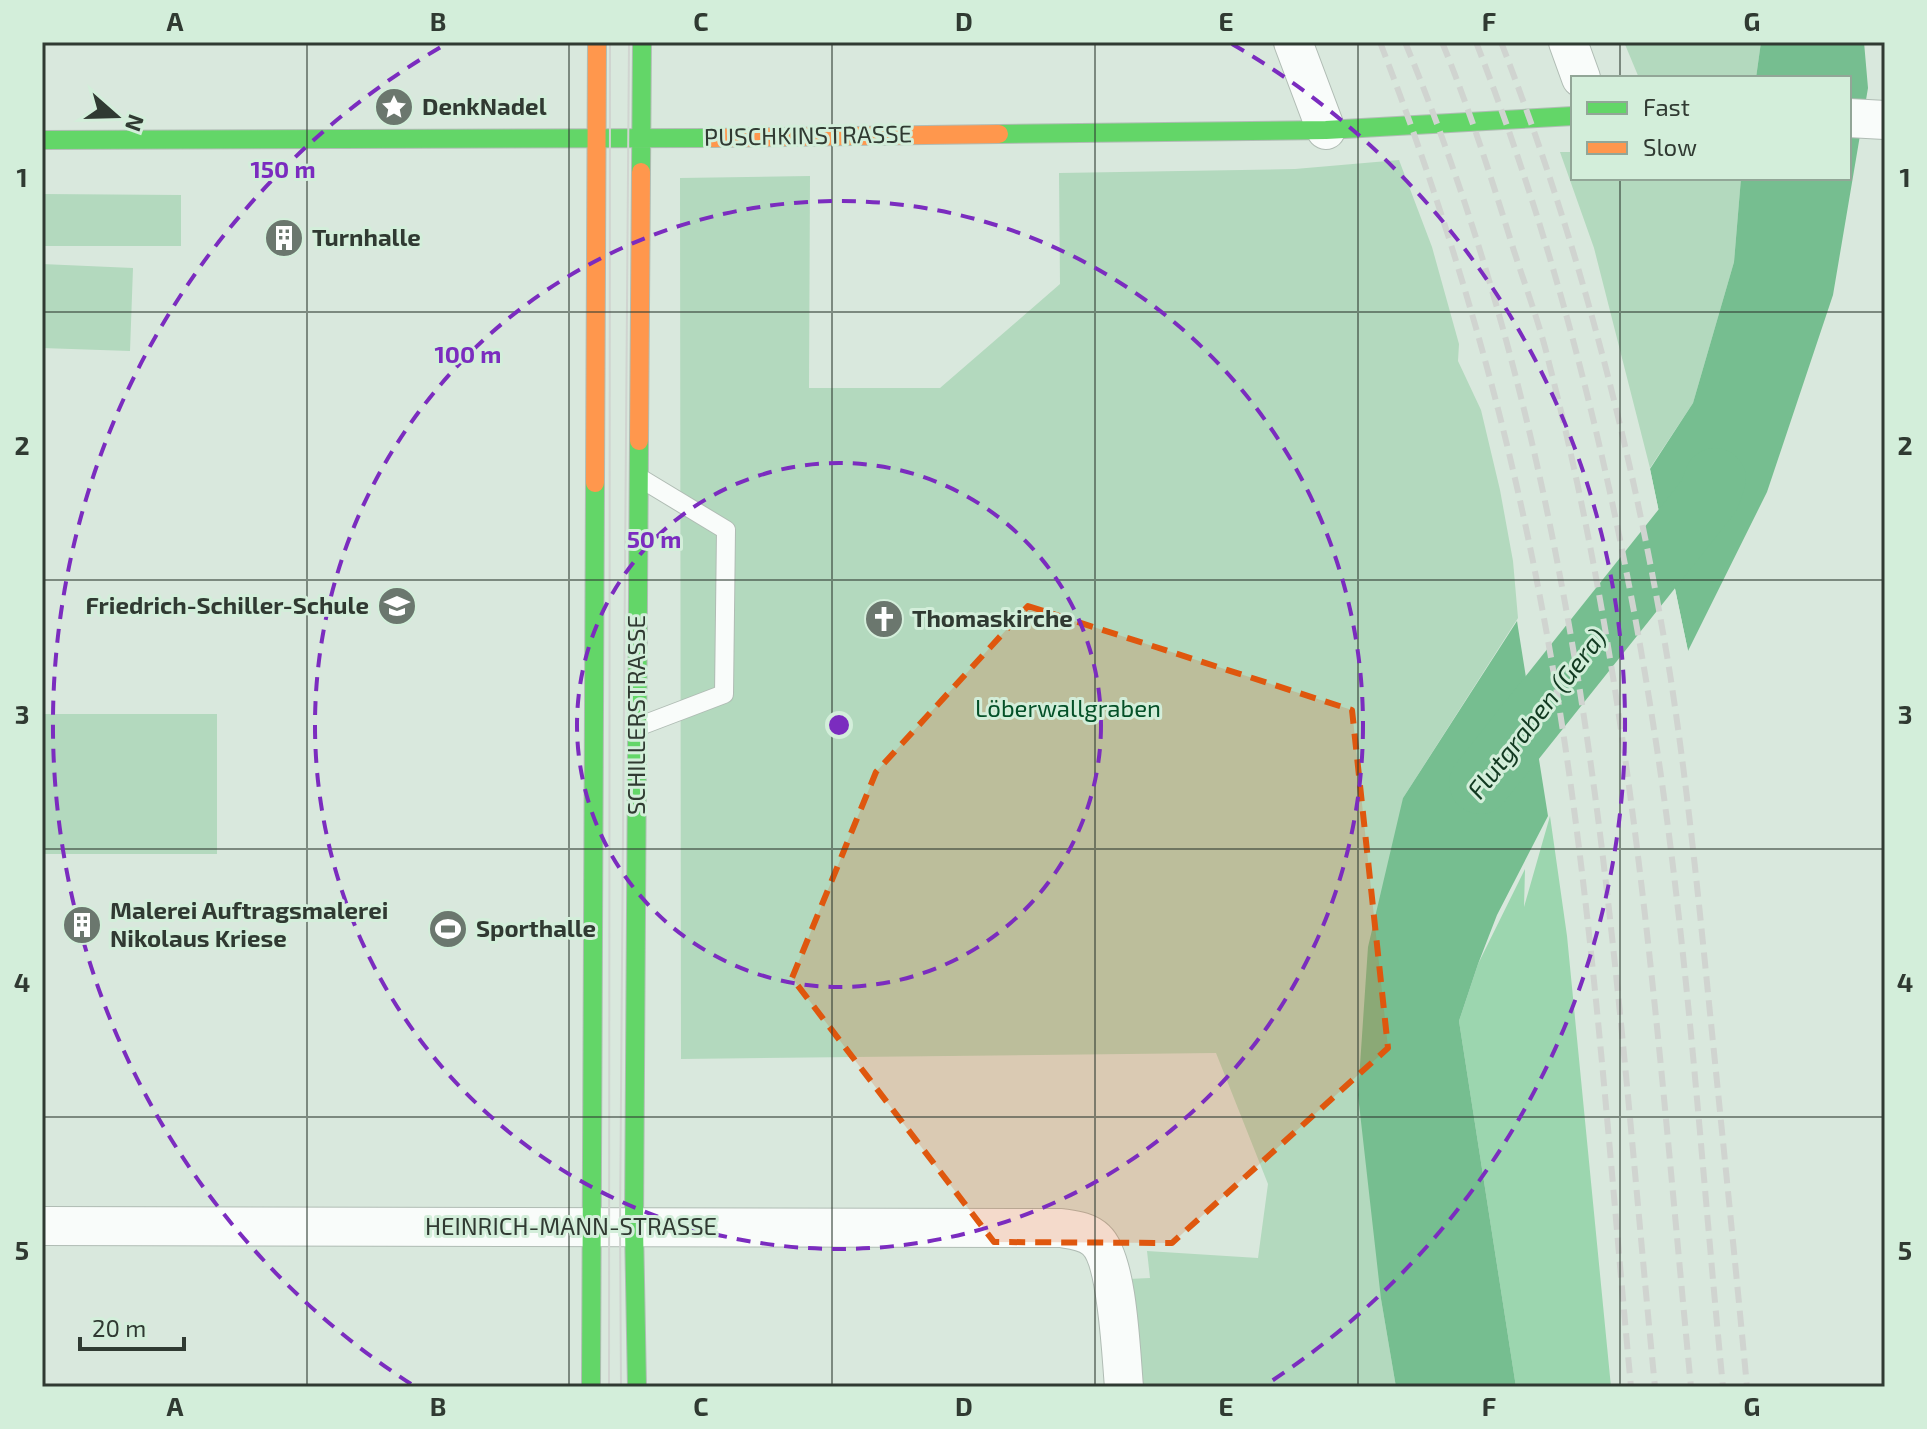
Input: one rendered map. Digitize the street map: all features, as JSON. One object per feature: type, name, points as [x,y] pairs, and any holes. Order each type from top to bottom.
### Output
[{"type":"main road","name":"SCHILLERSTRASSE","points":[[591,1387],[585,1227],[597,42]]},
{"type":"main road","name":"SCHILLERSTRASSE","points":[[637,1387],[634,1227],[642,42]]},
{"type":"main road","name":"PUSCHKINSTRASSE","points":[[42,140],[597,139],[1326,130],[1571,116]]},
{"type":"street","points":[[1293,42],[1326,130]]},
{"type":"street","points":[[1568,42],[1580,76]]},
{"type":"street","name":"HEINRICH-MANN-STRASSE","points":[[42,1226],[1061,1228],[1082,1231],[1098,1241],[1112,1270],[1124,1387]]},
{"type":"lane","points":[[637,727],[724,694],[726,568],[726,530],[639,477]]},
{"type":"highlighted area","points":[[1028,606],[1352,710],[1388,1048],[1172,1243],[994,1242],[792,978],[876,772]]},
{"type":"green space","points":[[1624,42],[1761,42],[1756,76],[1638,76]]},
{"type":"green space","points":[[1560,152],[1571,152],[1571,180],[1741,180],[1734,262],[1693,403],[1650,468],[1594,248]]},
{"type":"green space","name":"Löberwallgraben","points":[[1399,160],[1432,247],[1459,344],[1458,361],[1481,410],[1513,561],[1518,618],[1403,798],[1381,1299],[1396,1387],[1141,1387],[1128,1279],[1150,1278],[1147,1251],[1258,1258],[1268,1184],[1216,1053],[681,1059],[680,178],[810,176],[809,388],[940,388],[1060,284],[1059,173],[1295,169]]},
{"type":"green space","points":[[42,194],[181,195],[181,246],[42,246]]},
{"type":"green space","points":[[42,264],[133,268],[130,351],[42,348]]},
{"type":"green space","points":[[42,714],[217,714],[217,854],[42,854]]},
{"type":"shaded area","points":[[1761,42],[1864,42],[1868,88],[1833,295],[1767,492],[1688,651],[1650,469],[1693,403],[1734,262],[1741,180],[1851,180],[1851,76],[1756,76]]},
{"type":"shaded area","points":[[1517,621],[1548,816],[1497,915],[1459,1021],[1516,1387],[1396,1387],[1381,1299],[1358,1095],[1368,947],[1403,798]]},
{"type":"shaded area","points":[[1550,816],[1567,936],[1611,1387],[1516,1387],[1459,1021],[1478,964],[1525,869],[1524,907]]},
{"type":"pier","points":[[1650,469],[1688,651],[1686,654],[1647,472]]},
{"type":"waterway","name":"Flutgraben (Gera)","points":[[1480,783],[1709,496],[1715,479]]},
{"type":"tram line","points":[[609,1387],[610,42]]},
{"type":"tram line","points":[[621,1387],[629,42]]},
{"type":"railway","points":[[1380,42],[1429,177],[1472,314],[1509,452],[1539,592],[1557,691],[1584,889],[1631,1387]]},
{"type":"railway","points":[[1405,42],[1454,171],[1496,302],[1530,436],[1559,571],[1577,672],[1605,876],[1655,1387]]},
{"type":"railway","points":[[1442,42],[1480,145],[1545,349],[1578,489],[1603,616],[1640,872],[1691,1387]]},
{"type":"railway","points":[[1476,42],[1539,221],[1565,312],[1590,404],[1630,589],[1661,776],[1680,928],[1723,1387]]},
{"type":"railway","points":[[1501,42],[1530,119],[1580,274],[1622,433],[1656,593],[1692,838],[1747,1387]]},
{"type":"traffic: fast","points":[[641,172],[642,42]]},
{"type":"traffic: fast","points":[[999,134],[1326,130],[1571,116]]},
{"type":"traffic: fast","points":[[42,140],[713,138]]},
{"type":"traffic: fast","points":[[637,1387],[634,1227],[639,441]]},
{"type":"traffic: fast","points":[[591,1387],[595,483]]},
{"type":"traffic: slow","points":[[595,483],[597,42]]},
{"type":"traffic: slow","points":[[713,138],[999,134]]},
{"type":"traffic: slow","points":[[639,441],[641,172]]},
{"type":"place","name":"DenkNadel","points":[[394,107]]},
{"type":"place","name":"Turnhalle","points":[[284,238]]},
{"type":"place","name":"Friedrich-Schiller-Schule","points":[[397,606]]},
{"type":"place","name":"Thomaskirche","points":[[884,619]]},
{"type":"place","name":"Malerei Auftragsmalerei Nikolaus Kriese","points":[[82,925]]},
{"type":"place","name":"Sporthalle","points":[[448,929]]}]
